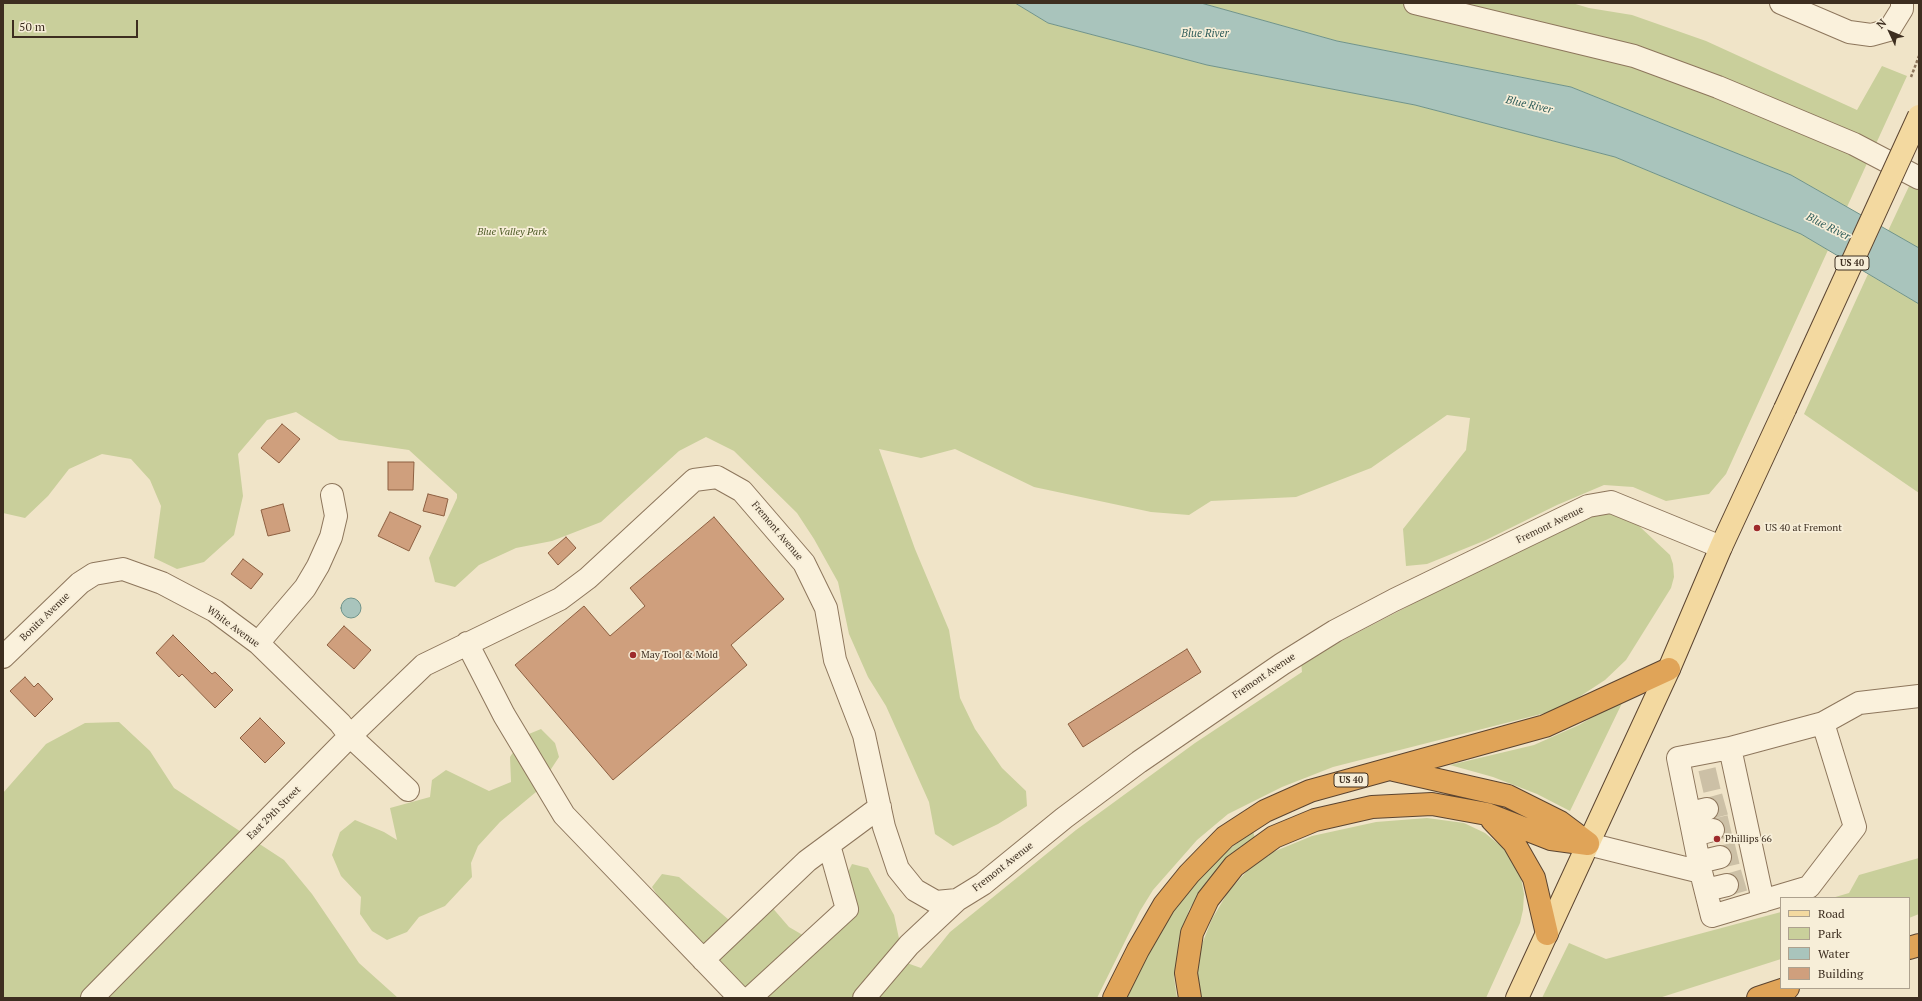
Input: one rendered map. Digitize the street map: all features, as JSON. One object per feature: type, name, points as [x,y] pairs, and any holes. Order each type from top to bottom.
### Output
[{"type":"highway","name":"US 40","points":[[1114,998],[1138,950],[1164,905],[1189,874],[1225,837],[1265,811],[1310,791],[1545,726],[1669,669]]},
{"type":"highway","points":[[1390,769],[1508,796],[1560,822],[1588,844]]},
{"type":"highway","points":[[1190,998],[1186,973],[1192,933],[1208,900],[1234,866],[1274,837],[1315,820],[1372,807],[1432,804],[1487,814],[1551,839],[1588,844]]},
{"type":"highway","points":[[1487,814],[1514,843],[1534,878],[1547,934]]},
{"type":"highway","points":[[1758,998],[1785,989]]},
{"type":"main road","name":"US 40","points":[[1517,998],[1669,669],[1721,548],[1786,410],[1919,116]]},
{"type":"street","points":[[1415,3],[1634,56],[1718,87],[1854,144],[1919,178]]},
{"type":"street","points":[[1781,3],[1849,32],[1871,35],[1889,30],[1902,10],[1902,3]]},
{"type":"street","name":"Fremont Avenue","points":[[467,643],[560,599],[588,578],[694,480],[717,477],[742,491],[804,564],[826,608],[835,660],[864,735],[884,827],[898,869],[915,890],[936,902],[957,900],[983,884],[1064,818],[1139,762],[1282,664],[1335,630],[1588,506],[1611,502],[1721,548]]},
{"type":"street","points":[[258,643],[305,588],[318,566],[331,537],[336,516],[332,495]]},
{"type":"street","name":"White Avenue","points":[[89,577],[94,574],[123,569],[162,583],[215,611],[258,643],[340,723],[350,736],[408,790]]},
{"type":"street","name":"Bonita Avenue","points":[[3,657],[80,583],[89,577]]},
{"type":"street","points":[[467,643],[504,715],[564,815],[740,998]]},
{"type":"street","name":"East 29th Street","points":[[92,998],[350,736],[424,665],[467,643]]},
{"type":"street","points":[[1763,901],[1743,881],[1736,853],[1721,828],[1710,780],[1678,758],[1730,748],[1823,723],[1859,703],[1919,696]]},
{"type":"street","points":[[1730,748],[1710,780],[1721,828],[1702,875],[1712,916],[1809,887],[1855,827],[1823,723]]},
{"type":"street","points":[[703,960],[807,861],[880,807]]},
{"type":"street","points":[[1588,844],[1702,875],[1743,881]]},
{"type":"street","points":[[750,998],[847,909],[829,845]]},
{"type":"street","points":[[1702,875],[1736,853]]},
{"type":"street","points":[[864,998],[909,945],[957,900]]},
{"type":"path","points":[[1911,77],[1919,56]]},
{"type":"green space","name":"Blue Valley Park","points":[[3,3],[1015,3],[1048,23],[1207,65],[1415,105],[1615,157],[1801,234],[1828,250],[1726,474],[1709,494],[1666,501],[1633,487],[1604,485],[1557,505],[1486,540],[1427,564],[1406,566],[1403,529],[1466,450],[1470,418],[1447,415],[1371,468],[1296,497],[1211,501],[1189,515],[1151,512],[1034,487],[955,449],[921,458],[879,449],[915,549],[949,630],[960,698],[975,729],[1002,768],[1026,791],[1027,806],[998,824],[953,846],[935,834],[929,802],[886,706],[868,677],[849,634],[838,582],[814,539],[797,513],[734,451],[706,437],[679,451],[601,522],[552,541],[516,548],[479,565],[455,587],[435,582],[429,558],[457,498],[457,494],[409,450],[339,440],[296,412],[267,420],[238,454],[243,496],[234,535],[204,562],[177,569],[154,558],[161,506],[150,480],[131,459],[102,454],[69,469],[48,496],[25,518],[3,513]]},
{"type":"green space","points":[[1201,3],[1572,3],[1589,8],[1632,15],[1706,41],[1857,110],[1882,66],[1907,76],[1847,207],[1791,175],[1571,87],[1337,41]]},
{"type":"green space","points":[[1919,165],[1919,248],[1888,231]]},
{"type":"green space","points":[[1868,274],[1919,304],[1919,493],[1804,414]]},
{"type":"green space","points":[[1610,514],[1625,517],[1638,525],[1670,555],[1673,564],[1674,577],[1671,588],[1626,660],[1605,680],[1576,699],[1549,712],[1333,767],[1282,787],[1228,814],[1197,840],[1153,890],[1140,911],[1097,998],[737,998],[679,929],[652,887],[662,874],[679,877],[729,920],[770,905],[789,927],[813,941],[833,930],[840,888],[852,864],[868,868],[894,915],[904,962],[921,968],[950,932],[1076,830],[1195,743],[1302,672],[1301,662],[1457,581],[1588,516]]},
{"type":"green space","points":[[1624,699],[1570,811],[1537,794],[1493,777],[1450,765],[1534,745],[1579,725]]},
{"type":"green space","points":[[119,722],[150,751],[174,788],[284,860],[312,894],[359,963],[398,998],[3,998],[3,793],[46,744],[85,723]]},
{"type":"green space","points":[[541,729],[555,743],[559,757],[536,792],[500,822],[478,846],[471,863],[472,877],[445,906],[419,917],[407,932],[387,940],[372,931],[360,914],[361,897],[341,876],[332,855],[340,832],[355,820],[384,832],[397,840],[390,808],[430,797],[432,780],[446,770],[489,791],[511,782],[510,757],[524,736]]},
{"type":"green space","points":[[1427,818],[1464,823],[1485,833],[1502,847],[1514,862],[1521,878],[1524,894],[1520,923],[1486,998],[1199,998],[1197,981],[1200,949],[1212,919],[1228,892],[1248,870],[1273,852],[1312,836],[1376,822]]},
{"type":"green space","points":[[1253,831],[1255,838],[1228,858],[1207,881],[1189,910],[1180,940],[1174,977],[1177,998],[1125,998],[1155,941],[1185,892],[1214,861]]},
{"type":"green space","points":[[1919,858],[1919,914],[1910,918],[1910,897],[1835,897],[1849,893],[1859,875]]},
{"type":"green space","points":[[1780,912],[1780,959],[1659,998],[1542,998],[1569,943],[1606,959]]},
{"type":"water","name":"Blue River","points":[[1015,3],[1201,3],[1337,41],[1571,87],[1791,175],[1919,248],[1919,304],[1801,234],[1615,157],[1415,105],[1207,65],[1048,23]]},
{"type":"water","points":[[351,598],[358,601],[361,608],[358,615],[351,618],[344,615],[341,608],[344,601]]},
{"type":"building","points":[[282,424],[300,439],[279,463],[261,448]]},
{"type":"building","points":[[388,462],[414,462],[413,490],[388,490]]},
{"type":"building","points":[[428,494],[448,499],[444,516],[423,511]]},
{"type":"building","points":[[283,504],[290,531],[268,536],[261,510]]},
{"type":"building","points":[[390,512],[421,526],[409,551],[378,536]]},
{"type":"building","name":"May Tool & Mold","points":[[714,517],[784,599],[731,645],[747,665],[613,780],[515,665],[584,606],[610,636],[645,606],[630,588]]},
{"type":"building","points":[[566,537],[576,548],[558,565],[548,553]]},
{"type":"building","points":[[243,559],[263,574],[251,589],[231,574]]},
{"type":"building","points":[[344,626],[371,650],[354,669],[327,645]]},
{"type":"building","points":[[173,635],[212,674],[215,672],[233,690],[215,708],[182,674],[179,677],[156,653]]},
{"type":"building","points":[[1187,649],[1201,672],[1083,747],[1068,724]]},
{"type":"building","points":[[25,677],[34,687],[38,683],[53,699],[35,717],[10,691]]},
{"type":"building","points":[[260,718],[285,743],[265,763],[240,738]]},
{"type":"tunnel","points":[[1701,782],[1718,778]]},
{"type":"tunnel","points":[[1707,809],[1725,804]]},
{"type":"tunnel","points":[[1713,830],[1730,826]]},
{"type":"tunnel","points":[[1720,857],[1737,853]]},
{"type":"tunnel","points":[[1727,885],[1744,880]]},
{"type":"place","name":"US 40 at Fremont","points":[[1757,528]]},
{"type":"place","name":"May Tool & Mold","points":[[633,655]]},
{"type":"place","name":"Phillips 66","points":[[1717,839]]}]
